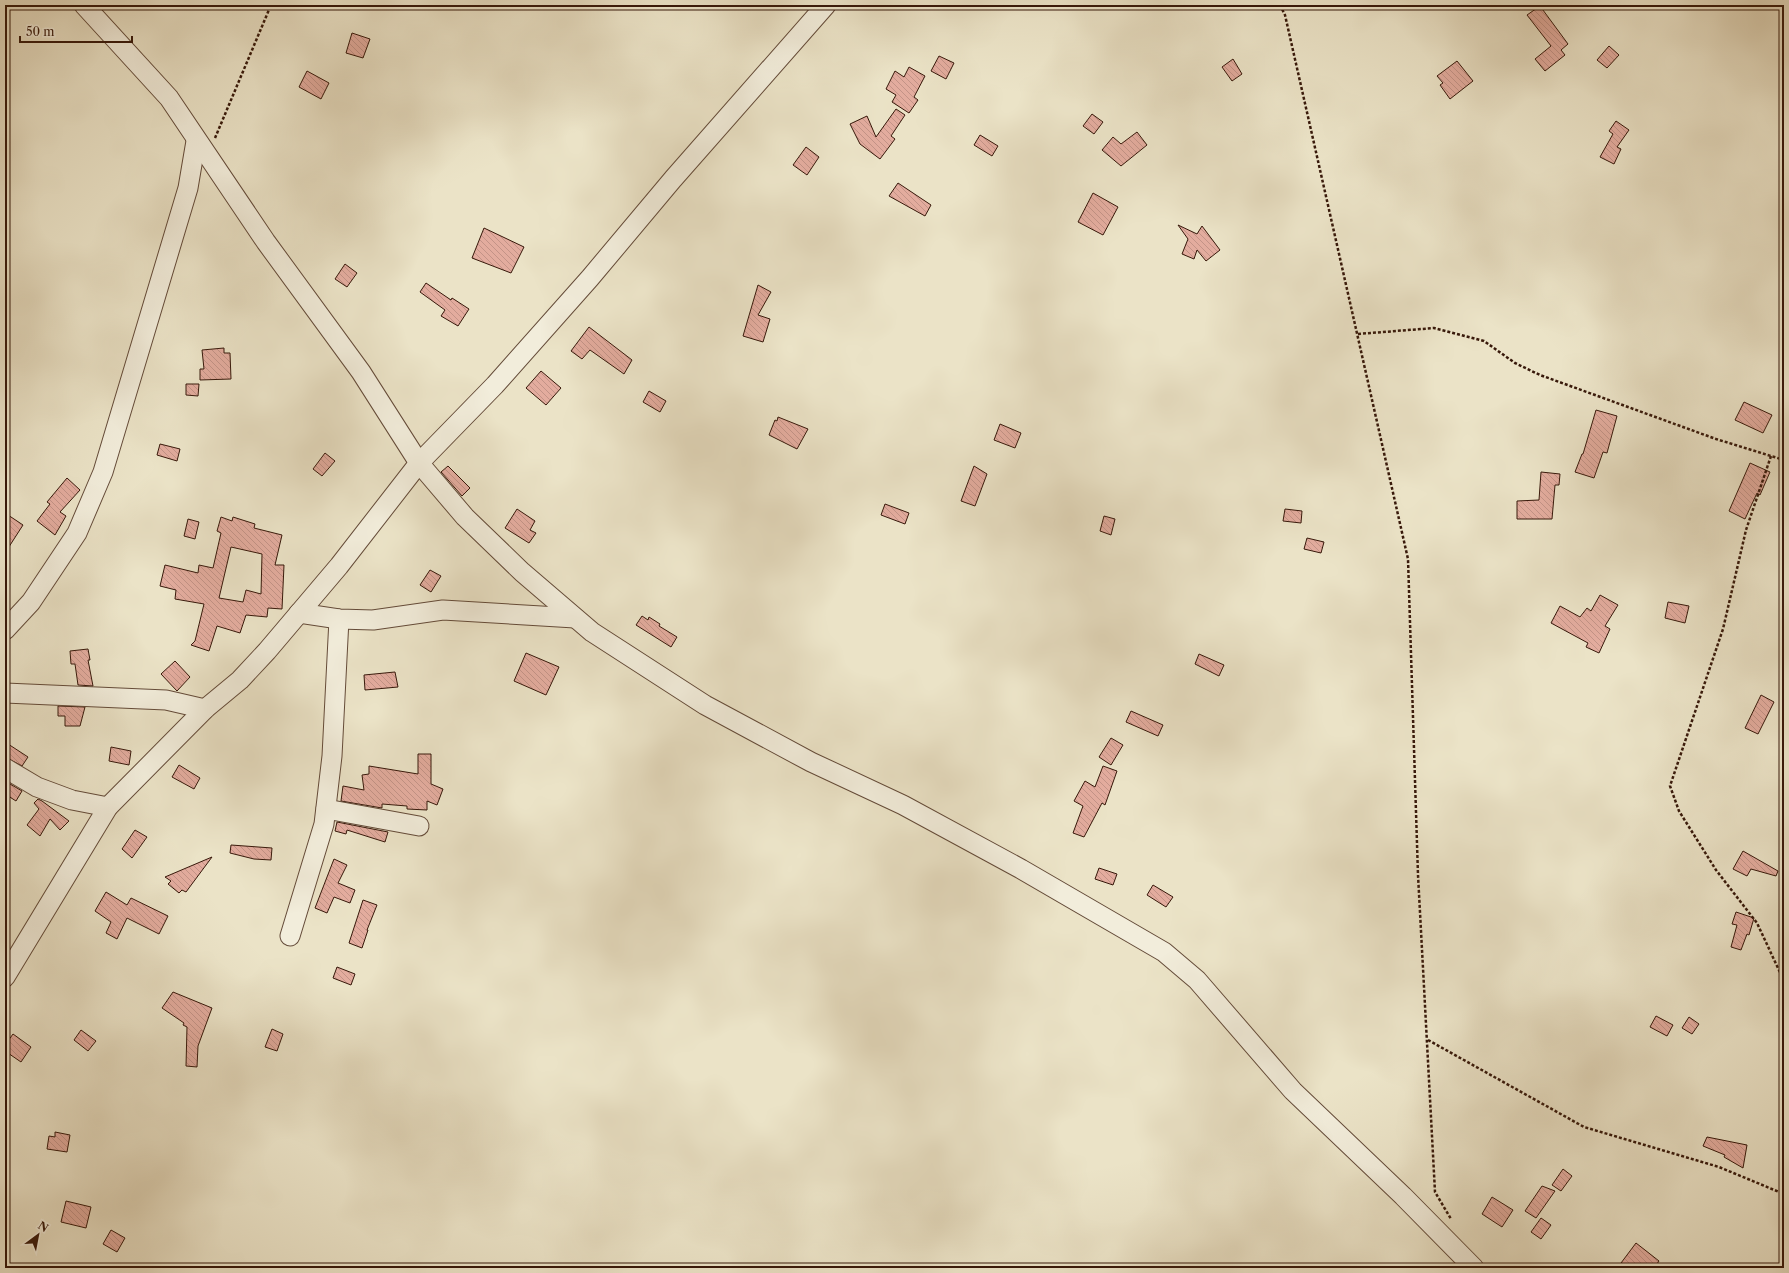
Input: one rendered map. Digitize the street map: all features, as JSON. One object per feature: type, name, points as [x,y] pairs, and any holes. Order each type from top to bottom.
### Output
[{"type":"street","points":[[84,5],[169,98],[196,141],[266,242],[361,372],[419,463],[465,517],[522,572],[592,632],[706,705],[811,762],[903,806],[1022,868],[1164,952],[1197,980],[1292,1092],[1403,1196],[1474,1268]]},
{"type":"street","points":[[5,977],[108,807],[205,710],[240,680],[267,651],[419,463],[506,373],[590,278],[673,179],[826,5]]},
{"type":"street","points":[[5,630],[31,602],[77,533],[103,472],[188,188],[196,141]]},
{"type":"street","points":[[299,613],[339,619],[373,620],[443,610],[575,618]]},
{"type":"street","points":[[290,936],[324,824],[332,756],[339,619]]},
{"type":"street","points":[[5,693],[104,696],[166,700],[205,710]]},
{"type":"street","points":[[5,768],[37,787],[51,793],[72,800],[108,807]]},
{"type":"street","points":[[326,809],[419,826]]},
{"type":"path","points":[[207,156],[271,5]]},
{"type":"path","points":[[1280,5],[1285,15],[1408,559],[1418,875],[1435,1192],[1451,1220]]},
{"type":"path","points":[[1358,334],[1434,328],[1484,341],[1515,363],[1540,375],[1716,439],[1784,460]]},
{"type":"path","points":[[1771,456],[1746,530],[1723,629],[1670,786],[1679,811],[1716,870],[1757,923],[1784,981]]},
{"type":"path","points":[[1427,1039],[1584,1127],[1720,1167],[1784,1194]]},
{"type":"building","points":[[1540,6],[1568,44],[1561,50],[1565,55],[1545,71],[1535,59],[1551,46],[1527,15]]},
{"type":"building","points":[[352,33],[370,39],[363,58],[346,53]]},
{"type":"building","points":[[1609,46],[1619,55],[1607,68],[1597,60]]},
{"type":"building","points":[[939,56],[954,63],[946,79],[931,71]]},
{"type":"building","points":[[1233,59],[1242,74],[1232,81],[1222,67]]},
{"type":"building","points":[[1457,61],[1473,81],[1450,99],[1440,85],[1443,83],[1437,76]]},
{"type":"building","points":[[909,67],[925,76],[914,97],[918,100],[909,113],[892,102],[896,95],[886,89],[895,71],[904,77]]},
{"type":"building","points":[[307,71],[329,83],[321,99],[299,87]]},
{"type":"building","points":[[896,109],[905,115],[891,136],[895,139],[880,159],[860,144],[850,124],[867,116],[876,137]]},
{"type":"building","points":[[1092,114],[1103,122],[1094,134],[1083,126]]},
{"type":"building","points":[[1616,121],[1629,130],[1617,147],[1621,149],[1614,164],[1600,157],[1613,134],[1609,131]]},
{"type":"building","points":[[1137,132],[1147,145],[1121,166],[1102,150],[1113,137],[1121,144]]},
{"type":"building","points":[[980,135],[998,146],[992,156],[974,145]]},
{"type":"building","points":[[806,147],[819,157],[807,175],[793,165]]},
{"type":"building","points":[[898,183],[931,205],[925,216],[889,196]]},
{"type":"building","points":[[1093,193],[1118,207],[1103,235],[1078,222]]},
{"type":"building","points":[[1178,225],[1197,234],[1202,226],[1220,250],[1206,261],[1197,250],[1194,259],[1182,254],[1188,239]]},
{"type":"building","points":[[484,228],[524,247],[511,273],[472,258]]},
{"type":"building","points":[[345,264],[357,273],[347,287],[335,279]]},
{"type":"building","points":[[426,283],[451,300],[452,298],[469,309],[458,326],[441,316],[445,310],[420,292]]},
{"type":"building","points":[[758,285],[771,292],[758,315],[770,319],[763,342],[743,336]]},
{"type":"building","points":[[589,327],[632,360],[624,374],[590,350],[582,359],[571,351]]},
{"type":"building","points":[[224,348],[224,353],[230,353],[231,379],[200,380],[200,369],[204,369],[202,350]]},
{"type":"building","points":[[541,371],[561,388],[546,405],[526,388]]},
{"type":"building","points":[[186,384],[199,384],[198,396],[186,395]]},
{"type":"building","points":[[649,391],[666,401],[660,412],[643,402]]},
{"type":"building","points":[[1744,402],[1772,415],[1763,433],[1735,420]]},
{"type":"building","points":[[1596,410],[1617,416],[1607,453],[1603,452],[1594,478],[1575,472],[1583,454]]},
{"type":"building","points":[[778,417],[808,429],[797,449],[769,435],[775,420],[777,421]]},
{"type":"building","points":[[1000,424],[1021,433],[1015,448],[994,440]]},
{"type":"building","points":[[160,444],[180,449],[177,461],[157,455]]},
{"type":"building","points":[[325,453],[335,461],[322,476],[313,469]]},
{"type":"building","points":[[1750,463],[1770,472],[1760,495],[1757,493],[1745,519],[1729,511]]},
{"type":"building","points":[[448,466],[470,488],[462,496],[441,472]]},
{"type":"building","points":[[974,466],[987,474],[975,506],[961,501]]},
{"type":"building","points":[[1541,472],[1560,474],[1559,485],[1555,485],[1552,519],[1517,519],[1517,501],[1539,500]]},
{"type":"building","points":[[67,478],[80,490],[60,512],[66,516],[55,535],[37,521],[50,504],[47,502]]},
{"type":"building","points":[[885,504],[909,513],[905,524],[881,515]]},
{"type":"building","points":[[517,509],[535,521],[530,530],[536,533],[529,543],[505,528]]},
{"type":"building","points":[[1285,509],[1302,511],[1301,523],[1283,521]]},
{"type":"building","points":[[5,513],[23,525],[5,553]]},
{"type":"building","points":[[1104,516],[1115,519],[1111,535],[1100,531]]},
{"type":"building","points":[[221,517],[232,521],[233,517],[255,524],[254,528],[282,535],[275,565],[284,565],[282,609],[268,608],[267,617],[246,615],[240,633],[217,626],[209,651],[191,645],[195,641],[204,604],[175,599],[176,590],[160,586],[165,565],[198,573],[199,565],[213,568],[221,533],[217,531]],"holes":[[[231,547],[262,554],[261,594],[246,590],[243,602],[219,598]]]},
{"type":"building","points":[[188,519],[199,522],[195,539],[184,536]]},
{"type":"building","points":[[1307,538],[1324,542],[1321,553],[1304,549]]},
{"type":"building","points":[[430,570],[441,576],[431,592],[420,585]]},
{"type":"building","points":[[1600,595],[1618,605],[1605,626],[1610,629],[1599,653],[1586,647],[1588,643],[1551,623],[1560,606],[1580,617],[1587,608],[1591,611]]},
{"type":"building","points":[[1668,602],[1689,606],[1685,623],[1665,618]]},
{"type":"building","points":[[642,616],[648,620],[649,617],[660,624],[659,626],[677,637],[671,647],[636,625]]},
{"type":"building","points":[[88,649],[90,660],[88,660],[93,686],[78,685],[75,664],[71,664],[70,651]]},
{"type":"building","points":[[526,653],[559,667],[546,695],[514,681]]},
{"type":"building","points":[[1199,654],[1224,665],[1219,676],[1195,664]]},
{"type":"building","points":[[175,661],[190,677],[177,691],[161,674]]},
{"type":"building","points":[[395,672],[398,687],[365,690],[364,675]]},
{"type":"building","points":[[1761,695],[1774,702],[1758,734],[1745,728]]},
{"type":"building","points":[[58,706],[85,707],[80,726],[65,726],[65,716],[58,716]]},
{"type":"building","points":[[1131,711],[1163,725],[1158,736],[1126,722]]},
{"type":"building","points":[[1111,738],[1123,745],[1111,765],[1099,757]]},
{"type":"building","points":[[5,742],[28,757],[22,766],[5,757]]},
{"type":"building","points":[[111,747],[131,751],[129,765],[109,761]]},
{"type":"building","points":[[418,754],[431,754],[431,784],[443,789],[437,805],[427,801],[427,810],[407,809],[407,806],[382,804],[382,808],[341,801],[343,786],[364,790],[362,775],[369,774],[369,766],[418,774]]},
{"type":"building","points":[[179,765],[200,778],[194,789],[172,777]]},
{"type":"building","points":[[1103,766],[1117,771],[1105,805],[1102,803],[1084,837],[1073,833],[1083,806],[1074,801],[1085,781],[1095,787]]},
{"type":"building","points":[[5,781],[22,791],[16,801],[5,794]]},
{"type":"building","points":[[38,799],[69,821],[60,830],[50,819],[40,836],[27,825],[39,809],[34,803]]},
{"type":"building","points":[[337,822],[388,832],[385,842],[347,830],[346,834],[335,831]]},
{"type":"building","points":[[135,830],[147,837],[132,858],[122,849]]},
{"type":"building","points":[[231,845],[272,848],[271,860],[254,859],[230,853]]},
{"type":"building","points":[[1743,851],[1778,871],[1776,876],[1751,869],[1747,876],[1733,869]]},
{"type":"building","points":[[212,857],[186,892],[182,890],[179,893],[168,884],[171,881],[165,877]]},
{"type":"building","points":[[334,859],[347,865],[338,883],[355,890],[350,903],[334,897],[327,913],[315,908]]},
{"type":"building","points":[[1099,868],[1117,874],[1113,885],[1095,879]]},
{"type":"building","points":[[1153,885],[1173,897],[1166,907],[1147,895]]},
{"type":"building","points":[[106,892],[127,905],[131,898],[168,916],[159,934],[127,918],[117,939],[106,933],[111,922],[95,911]]},
{"type":"building","points":[[363,900],[377,905],[367,930],[362,948],[349,943]]},
{"type":"building","points":[[1736,912],[1754,918],[1749,935],[1747,934],[1741,950],[1731,947],[1737,925],[1732,924]]},
{"type":"building","points":[[337,967],[355,974],[351,985],[333,978]]},
{"type":"building","points":[[173,992],[212,1008],[198,1046],[197,1067],[186,1066],[187,1027],[183,1025],[184,1023],[162,1008]]},
{"type":"building","points":[[1656,1016],[1673,1025],[1667,1036],[1650,1027]]},
{"type":"building","points":[[1689,1017],[1699,1024],[1692,1034],[1682,1028]]},
{"type":"building","points":[[272,1029],[283,1034],[277,1051],[265,1047]]},
{"type":"building","points":[[81,1030],[96,1041],[88,1051],[74,1040]]},
{"type":"building","points":[[13,1034],[31,1047],[21,1062],[5,1051],[5,1045]]},
{"type":"building","points":[[55,1132],[70,1135],[67,1152],[47,1149],[49,1136],[55,1137]]},
{"type":"building","points":[[1707,1137],[1747,1145],[1743,1168],[1724,1157],[1725,1155],[1703,1146]]},
{"type":"building","points":[[1563,1169],[1572,1176],[1561,1191],[1552,1185]]},
{"type":"building","points":[[1542,1186],[1555,1191],[1536,1218],[1525,1211]]},
{"type":"building","points":[[1492,1197],[1513,1210],[1502,1227],[1482,1214]]},
{"type":"building","points":[[66,1201],[91,1207],[86,1228],[61,1222]]},
{"type":"building","points":[[1541,1218],[1551,1225],[1541,1239],[1531,1232]]},
{"type":"building","points":[[111,1230],[125,1238],[117,1252],[103,1244]]},
{"type":"building","points":[[1636,1243],[1659,1261],[1654,1268],[1628,1268],[1621,1263]]}]
